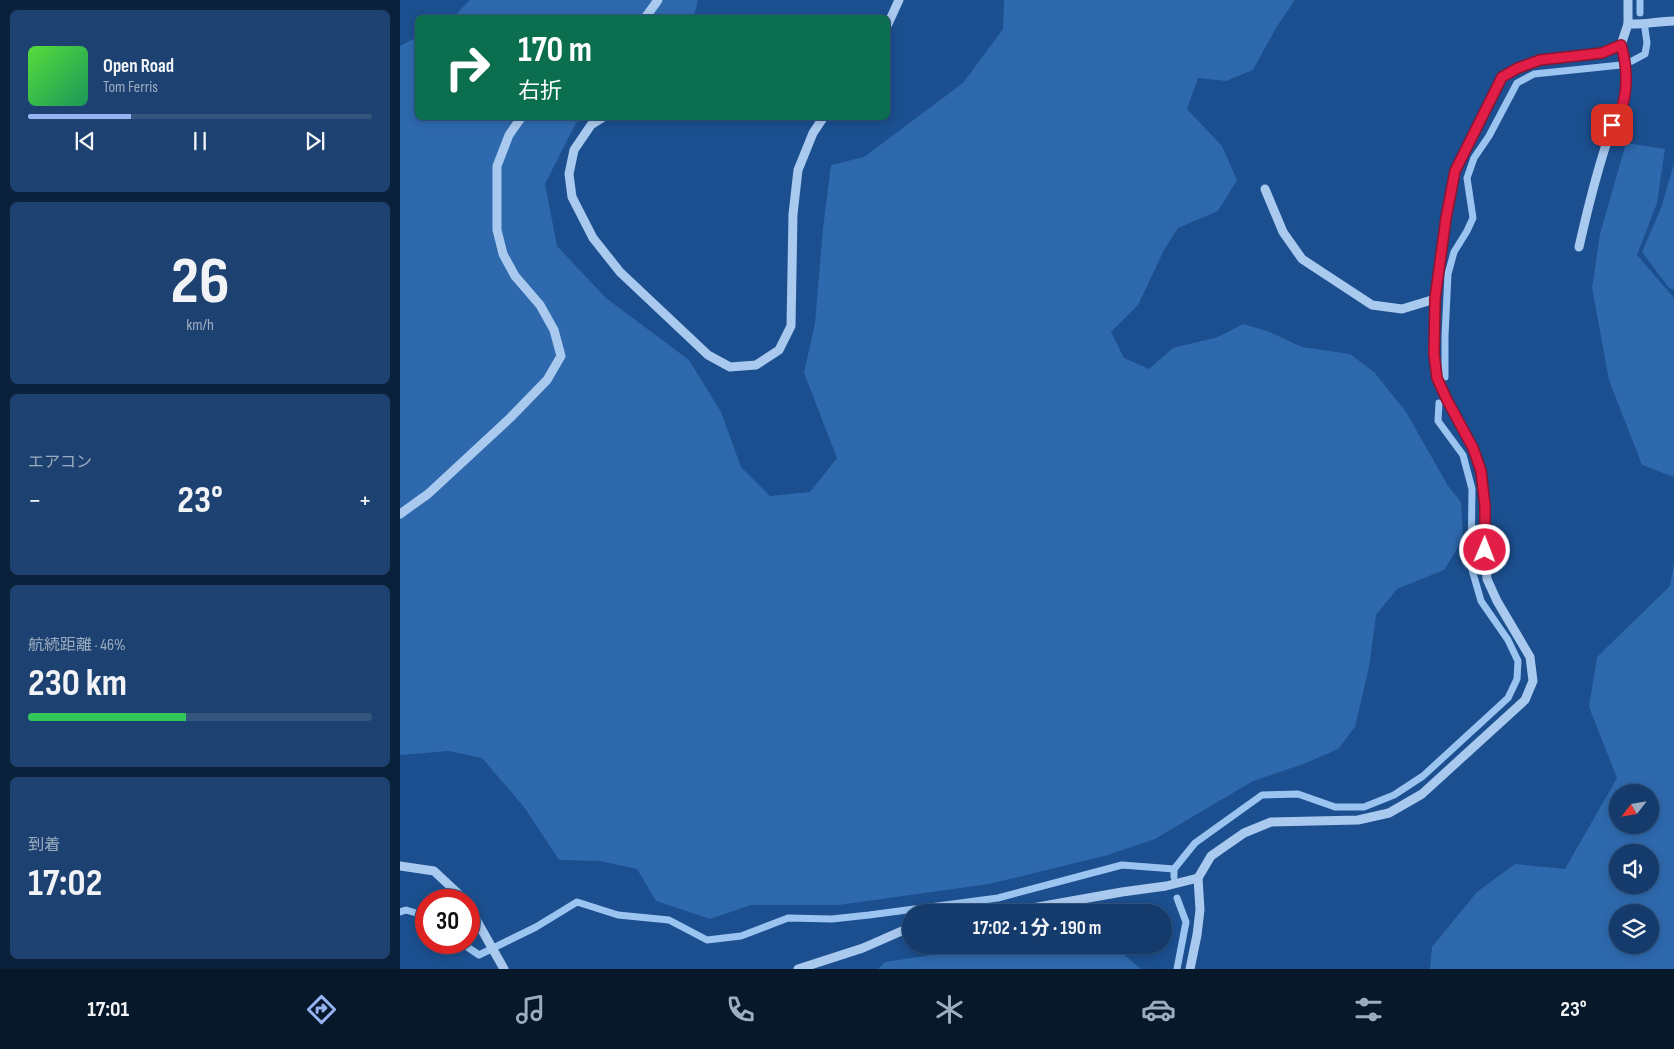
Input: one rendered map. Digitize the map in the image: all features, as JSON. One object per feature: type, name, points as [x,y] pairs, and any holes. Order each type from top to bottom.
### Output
[{"type":"street","points":[[647,15],[658,0]]},
{"type":"street","points":[[890,20],[899,0]]},
{"type":"street","points":[[1579,246],[1612,125],[1622,108],[1626,87],[1625,59],[1621,45],[1628,24],[1628,0]]},
{"type":"street","points":[[1628,24],[1639,25],[1674,21]]},
{"type":"street","points":[[1190,969],[1198,935],[1200,910],[1198,878],[1211,856],[1244,833],[1271,822],[1358,820],[1389,813],[1422,794],[1525,700],[1533,680],[1530,657],[1497,601],[1487,579],[1485,506],[1481,471],[1473,448],[1437,378],[1434,354],[1435,299],[1446,218],[1455,171],[1502,77],[1518,68],[1540,60],[1602,53],[1621,45]]},
{"type":"street","points":[[400,514],[428,494],[516,411],[547,380],[561,356],[554,330],[540,305],[515,276],[503,254],[497,230],[497,166],[509,135],[519,120]]},
{"type":"street","points":[[599,120],[591,125],[574,150],[569,174],[572,197],[593,238],[620,272],[708,355],[730,366],[756,365],[779,350],[791,326],[793,214],[798,170],[813,133],[823,120]]},
{"type":"street","points":[[1264,189],[1283,232],[1302,259],[1372,305],[1402,309],[1435,299]]},
{"type":"street","points":[[400,866],[434,871],[453,889]]},
{"type":"street","points":[[1055,904],[1166,886],[1198,878]]},
{"type":"street","points":[[480,926],[504,969]]},
{"type":"street","points":[[798,969],[863,948],[902,931]]},
{"type":"shaded area","points":[[470,0],[698,0],[694,15],[455,15]]},
{"type":"shaded area","points":[[1004,0],[1295,0],[1276,28],[1253,70],[1226,81],[1198,78],[1187,109],[1222,146],[1237,180],[1218,211],[1178,228],[1164,250],[1138,305],[1111,332],[1124,358],[1149,369],[1173,348],[1218,337],[1243,324],[1267,331],[1302,347],[1350,354],[1374,372],[1406,412],[1448,486],[1461,502],[1463,539],[1444,570],[1397,589],[1376,615],[1369,667],[1355,727],[1338,749],[1306,763],[1253,781],[1155,839],[1108,855],[989,884],[839,905],[751,905],[710,919],[656,901],[637,869],[600,861],[559,860],[524,807],[482,758],[449,751],[400,755],[400,46],[415,38],[415,120],[581,120],[576,123],[545,184],[557,246],[606,298],[689,360],[721,412],[741,467],[770,496],[810,492],[837,458],[804,373],[815,323],[823,228],[831,165],[864,157],[963,83],[1003,29]]},
{"type":"shaded area","points":[[1626,143],[1665,149],[1657,203],[1637,255],[1674,298],[1674,477],[1642,465],[1609,380],[1592,288],[1600,234]]},
{"type":"shaded area","points":[[1674,164],[1674,290],[1669,288],[1642,252],[1661,208]]},
{"type":"shaded area","points":[[1674,563],[1674,969],[1430,969],[1432,947],[1477,892],[1515,864],[1565,869],[1609,792],[1609,834],[1659,834],[1659,784],[1614,784],[1617,778],[1589,707],[1597,657],[1670,586]]},
{"type":"shaded area","points":[[1123,954],[1141,969],[878,969],[885,962],[932,955]]},
{"type":"waterway","points":[[1640,0],[1640,13]]},
{"type":"waterway","points":[[1632,61],[1645,54],[1647,43],[1645,29]]},
{"type":"waterway","points":[[1445,377],[1448,274],[1454,252],[1473,218],[1467,178],[1474,158],[1489,136],[1517,83],[1534,74],[1621,65]]},
{"type":"waterway","points":[[1174,877],[1174,869],[1195,843],[1262,795],[1298,794],[1335,807],[1364,807],[1394,795],[1423,776],[1508,698],[1517,679],[1518,661],[1508,640],[1481,601],[1471,566],[1472,489],[1463,455],[1438,421],[1439,403]]},
{"type":"waterway","points":[[478,954],[479,955],[536,927],[577,902],[618,915],[669,920],[707,940],[741,936],[788,918],[832,919],[998,898],[1122,865],[1174,869]]},
{"type":"waterway","points":[[1177,898],[1186,922],[1177,969]]},
{"type":"waterway","points":[[400,912],[406,910],[415,913]]},
{"type":"route","points":[[1485,550],[1485,506],[1481,471],[1473,448],[1437,378],[1434,354],[1435,299],[1446,218],[1455,171],[1470,137],[1502,77],[1518,68],[1540,60],[1602,53],[1621,45],[1625,59],[1626,87],[1622,108],[1612,125]]}]
